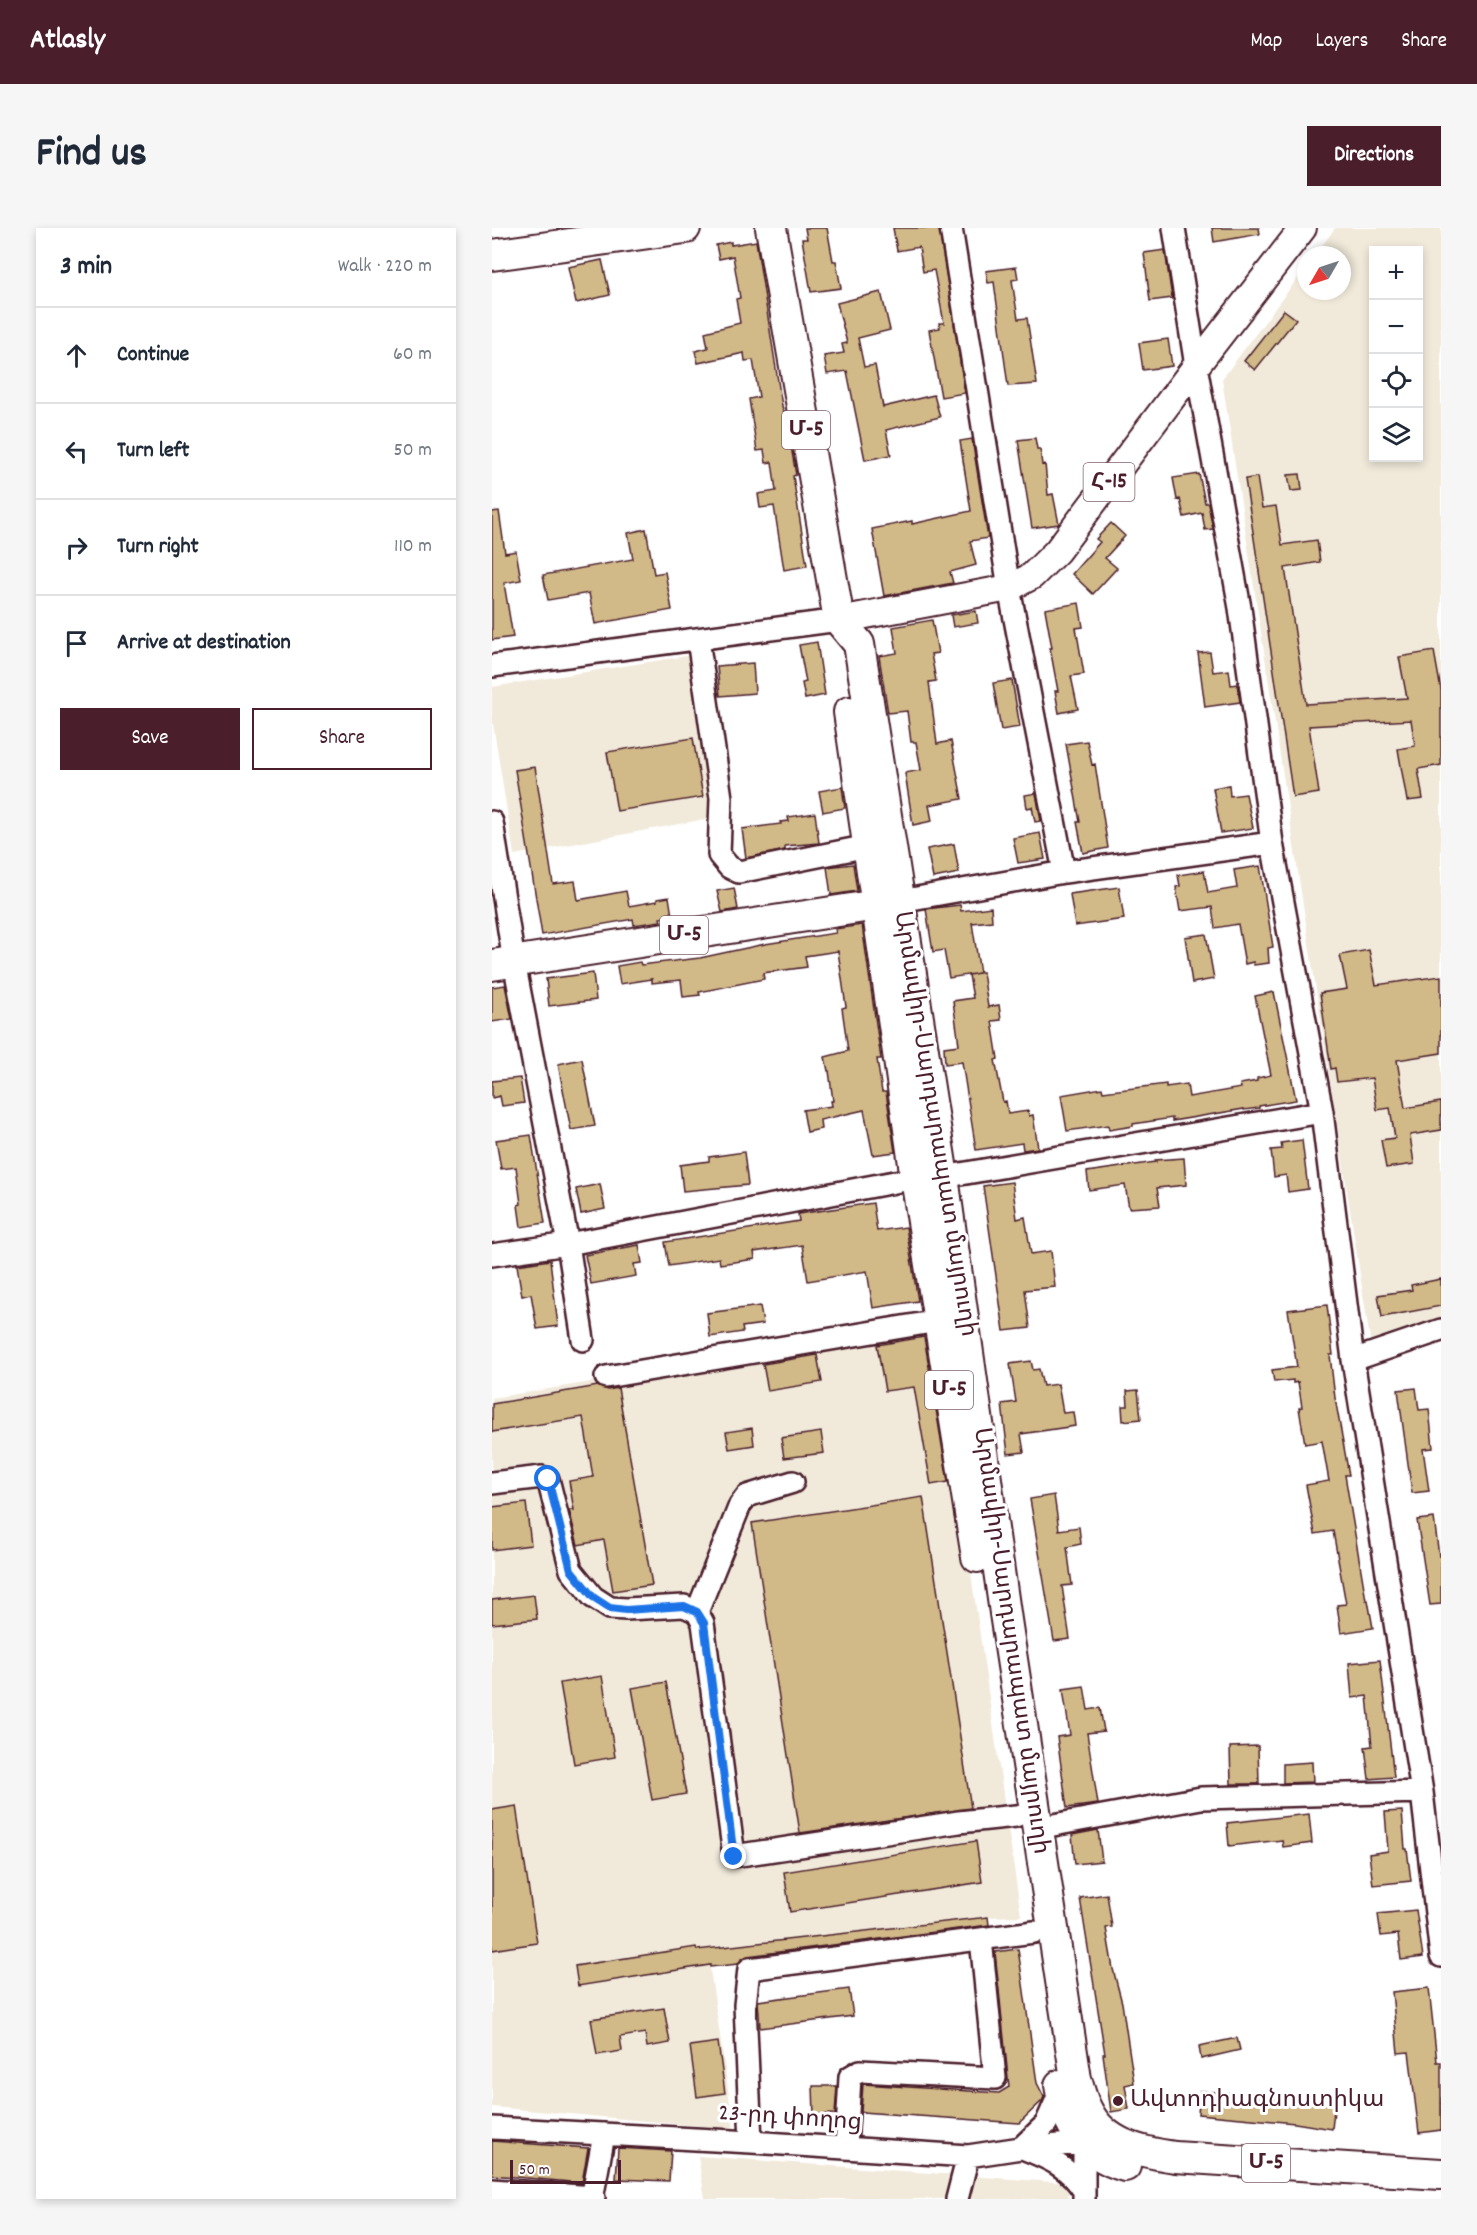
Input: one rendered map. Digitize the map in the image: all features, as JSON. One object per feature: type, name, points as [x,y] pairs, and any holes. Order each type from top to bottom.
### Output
[{"type":"highway","points":[[492,255],[685,228]]},
{"type":"highway","name":"Արմավիր-Սարդարապատ մայրուղի","points":[[771,228],[842,625],[840,651],[868,846],[888,903]]},
{"type":"highway","name":"Արմավիր-Սարդարապատ մայրուղի","points":[[842,625],[859,644],[888,903],[1027,1822],[1076,2079],[1092,2135],[1113,2163],[1136,2169],[1441,2194]]},
{"type":"highway","name":"Արմավիր-Սարդարապատ մայրուղի","points":[[503,964],[888,903]]},
{"type":"highway","name":"Արմավիր-Սարդարապատ մայրուղի","points":[[929,1178],[938,1321],[996,1620]]},
{"type":"highway","name":"Արմավիր-Սարդարապատ մայրուղի","points":[[1027,1822],[1034,1932],[1065,2111],[1073,2128],[1092,2135],[1108,2136],[1141,2152],[1175,2157],[1441,2174]]},
{"type":"main road","name":"Հ-15","points":[[842,625],[1009,588],[1032,576],[1058,551],[1196,366],[1303,228]]},
{"type":"street","points":[[951,228],[1009,588],[1064,872]]},
{"type":"street","points":[[1174,228],[1196,366],[1240,608],[1272,843],[1322,1112],[1353,1360],[1422,1792],[1441,1956]]},
{"type":"street","points":[[492,666],[698,639],[842,625]]},
{"type":"street","points":[[698,639],[721,798],[719,855],[729,867],[739,872],[868,846]]},
{"type":"street","points":[[492,822],[503,964],[568,1244],[583,1340]]},
{"type":"street","points":[[888,903],[1064,872],[1272,843]]},
{"type":"street","points":[[492,1255],[568,1244],[929,1178],[1322,1112]]},
{"type":"street","points":[[606,1377],[938,1321]]},
{"type":"street","points":[[1353,1360],[1441,1330]]},
{"type":"street","points":[[492,1483],[542,1477],[548,1479],[571,1570],[593,1597],[610,1608],[626,1610],[684,1606],[697,1612],[704,1623],[734,1857],[959,1822],[1027,1822],[1201,1798],[1422,1792]]},
{"type":"street","points":[[697,1612],[740,1505],[747,1496],[793,1482]]},
{"type":"street","points":[[751,2142],[745,2005],[749,1969],[1034,1932]]},
{"type":"street","points":[[846,2148],[850,2077],[860,2071],[994,2078],[981,1938]]},
{"type":"street","points":[[1061,2090],[1046,2124],[1022,2148],[1048,2158],[1073,2174],[1084,2195]]},
{"type":"street","name":"23-րդ փողոց","points":[[492,2128],[968,2156],[1092,2135]]},
{"type":"street","points":[[492,2190],[593,2198],[604,2134]]},
{"type":"street","points":[[1084,2195],[1092,2135]]},
{"type":"street","points":[[957,2199],[968,2156]]},
{"type":"street","points":[[1084,2195],[1098,2174],[1136,2169]]},
{"type":"shaded area","points":[[1335,228],[1441,228],[1441,1320],[1371,1346],[1222,379],[1297,279],[1297,300],[1351,300],[1351,246],[1322,246]]},
{"type":"shaded area","points":[[699,654],[711,818],[514,855],[492,717],[492,687]]},
{"type":"shaded area","points":[[935,1327],[1021,1916],[988,1917],[707,1949],[734,2129],[492,2107],[492,1398]]},
{"type":"shaded area","points":[[698,2156],[1067,2183],[1069,2199],[705,2199]]},
{"type":"building","points":[[805,228],[827,228],[841,288],[811,292],[802,239],[807,239]]},
{"type":"building","points":[[893,228],[939,228],[965,393],[941,397],[929,330],[940,328],[939,323],[944,323],[934,270],[923,272],[919,247],[897,251]]},
{"type":"building","points":[[1212,228],[1259,228],[1260,234],[1214,242]]},
{"type":"building","points":[[756,241],[780,394],[796,475],[793,476],[807,566],[784,570],[774,506],[760,508],[758,494],[776,491],[772,462],[766,463],[764,450],[757,451],[749,399],[759,397],[753,360],[745,361],[744,353],[698,363],[695,351],[708,348],[705,332],[740,323],[736,299],[740,298],[733,256],[719,259],[716,245]]},
{"type":"building","points":[[1165,250],[1172,298],[1150,301],[1144,253]]},
{"type":"building","points":[[602,260],[610,295],[576,303],[568,267]]},
{"type":"building","points":[[1016,267],[1018,279],[1012,280],[1018,319],[1027,318],[1037,384],[1008,386],[994,282],[988,283],[986,271]]},
{"type":"building","points":[[881,292],[890,330],[858,338],[864,367],[875,365],[883,407],[934,395],[940,417],[886,430],[891,455],[865,460],[847,371],[827,374],[824,356],[844,353],[842,344],[847,343],[837,303]]},
{"type":"building","points":[[1284,310],[1296,319],[1255,370],[1244,361]]},
{"type":"building","points":[[1168,339],[1172,366],[1143,370],[1139,343]]},
{"type":"building","points":[[1035,438],[1037,449],[1040,449],[1042,465],[1045,464],[1048,495],[1053,494],[1059,524],[1032,528],[1018,440]]},
{"type":"building","points":[[972,439],[988,538],[970,541],[976,565],[950,572],[953,583],[884,596],[872,529],[912,521],[912,524],[971,511],[960,441]]},
{"type":"building","points":[[1199,474],[1213,529],[1205,530],[1202,513],[1184,517],[1180,499],[1177,500],[1173,478]]},
{"type":"building","points":[[1300,474],[1302,490],[1291,491],[1288,475]]},
{"type":"building","points":[[1257,477],[1262,508],[1276,506],[1282,545],[1317,540],[1320,562],[1285,568],[1306,704],[1407,698],[1399,657],[1434,651],[1441,690],[1441,765],[1418,769],[1423,799],[1407,801],[1398,749],[1415,746],[1411,720],[1309,726],[1319,793],[1293,797],[1245,479]]},
{"type":"building","points":[[499,511],[505,553],[516,551],[521,580],[504,583],[513,637],[492,640],[492,512]]},
{"type":"building","points":[[1111,523],[1125,536],[1105,558],[1117,568],[1093,594],[1072,574],[1100,542],[1096,539]]},
{"type":"building","points":[[646,529],[654,574],[665,572],[672,610],[595,624],[589,593],[548,600],[543,575],[633,559],[628,533]]},
{"type":"building","points":[[1079,603],[1083,627],[1076,628],[1084,674],[1071,676],[1078,709],[1059,713],[1055,691],[1058,691],[1045,609]]},
{"type":"building","points":[[976,611],[978,623],[953,627],[951,615]]},
{"type":"building","points":[[932,620],[938,653],[931,654],[936,681],[929,682],[937,744],[951,741],[962,799],[929,805],[932,821],[913,825],[905,773],[921,770],[916,742],[911,742],[907,711],[888,713],[879,656],[897,653],[893,627]]},
{"type":"building","points":[[817,642],[825,695],[805,699],[802,683],[806,682],[799,645]]},
{"type":"building","points":[[1210,652],[1213,672],[1229,670],[1231,685],[1237,684],[1240,702],[1205,707],[1198,653]]},
{"type":"building","points":[[753,663],[755,693],[720,696],[717,666]]},
{"type":"building","points":[[1012,680],[1020,727],[1001,730],[993,683]]},
{"type":"building","points":[[693,738],[703,797],[617,811],[607,752]]},
{"type":"building","points":[[1087,741],[1092,765],[1095,764],[1108,848],[1083,853],[1077,822],[1080,822],[1066,744]]},
{"type":"building","points":[[535,767],[553,884],[575,881],[578,900],[626,891],[629,906],[669,897],[672,916],[660,918],[661,921],[634,925],[633,919],[542,935],[515,770]]},
{"type":"building","points":[[1229,785],[1230,796],[1246,794],[1253,828],[1221,833],[1213,788]]},
{"type":"building","points":[[842,787],[845,808],[823,812],[819,791]]},
{"type":"building","points":[[1036,793],[1041,821],[1035,822],[1032,807],[1027,808],[1025,795]]},
{"type":"building","points":[[815,813],[819,843],[785,846],[785,850],[746,858],[742,829],[781,824],[780,822],[789,821],[788,817]]},
{"type":"building","points":[[1040,833],[1045,859],[1018,863],[1013,838]]},
{"type":"building","points":[[954,844],[959,873],[933,878],[927,849]]},
{"type":"building","points":[[853,864],[857,891],[831,895],[827,867]]},
{"type":"building","points":[[1260,866],[1273,947],[1268,948],[1269,963],[1254,965],[1253,962],[1245,964],[1238,924],[1215,928],[1212,907],[1180,911],[1176,887],[1180,886],[1178,875],[1204,871],[1208,893],[1237,888],[1234,870]]},
{"type":"building","points":[[1119,887],[1124,919],[1075,926],[1070,894]]},
{"type":"building","points":[[734,888],[738,909],[722,912],[717,891]]},
{"type":"building","points":[[960,905],[961,911],[991,907],[992,921],[972,923],[980,973],[949,978],[944,950],[933,952],[926,909]]},
{"type":"building","points":[[862,925],[881,1059],[877,1059],[882,1092],[886,1092],[895,1152],[873,1155],[864,1110],[820,1120],[821,1129],[807,1132],[803,1110],[832,1106],[829,1071],[825,1057],[848,1051],[842,1008],[846,1007],[838,951],[805,956],[807,967],[763,973],[764,979],[699,992],[700,995],[683,997],[681,980],[652,983],[652,979],[620,984],[617,966],[700,958],[765,944],[836,933],[835,929]]},
{"type":"building","points":[[1206,934],[1214,979],[1192,983],[1185,937]]},
{"type":"building","points":[[1369,950],[1376,985],[1441,976],[1441,1053],[1397,1060],[1405,1108],[1441,1102],[1441,1130],[1410,1135],[1414,1164],[1386,1168],[1381,1140],[1395,1138],[1390,1108],[1377,1110],[1372,1078],[1337,1082],[1335,1068],[1331,1069],[1320,993],[1347,989],[1340,955]]},
{"type":"building","points":[[983,972],[988,1007],[999,1005],[1001,1020],[992,1021],[998,1059],[995,1060],[1003,1102],[1006,1101],[1008,1114],[1028,1111],[1029,1116],[1033,1115],[1038,1148],[1023,1150],[1022,1143],[976,1150],[962,1062],[945,1064],[944,1047],[959,1045],[953,1001],[973,998],[969,975]]},
{"type":"building","points":[[593,973],[596,1000],[549,1006],[546,979]]},
{"type":"building","points":[[505,985],[512,1019],[492,1022],[492,987]]},
{"type":"building","points":[[1274,992],[1296,1100],[1172,1121],[1172,1118],[1133,1124],[1133,1126],[1109,1130],[1108,1125],[1067,1131],[1061,1095],[1102,1088],[1103,1092],[1166,1084],[1166,1087],[1187,1084],[1189,1097],[1241,1088],[1240,1084],[1257,1081],[1257,1078],[1271,1075],[1255,996]]},
{"type":"building","points":[[582,1059],[595,1126],[571,1130],[558,1064]]},
{"type":"building","points":[[520,1078],[524,1103],[502,1106],[500,1096],[492,1098],[492,1081]]},
{"type":"building","points":[[531,1135],[545,1223],[521,1227],[518,1205],[521,1204],[516,1167],[501,1169],[496,1140]]},
{"type":"building","points":[[1302,1140],[1308,1189],[1288,1192],[1286,1175],[1274,1177],[1271,1150],[1282,1149],[1281,1143]]},
{"type":"building","points":[[744,1152],[748,1185],[683,1191],[680,1165],[709,1161],[709,1157]]},
{"type":"building","points":[[1184,1158],[1186,1185],[1157,1188],[1160,1206],[1129,1208],[1125,1185],[1089,1190],[1087,1172],[1156,1162],[1155,1160]]},
{"type":"building","points":[[1012,1182],[1017,1219],[1025,1217],[1031,1254],[1051,1251],[1055,1287],[1025,1290],[1030,1328],[1004,1331],[983,1186]]},
{"type":"building","points":[[600,1184],[605,1209],[581,1214],[576,1189]]},
{"type":"building","points":[[873,1203],[877,1231],[906,1227],[918,1301],[873,1308],[867,1271],[808,1281],[802,1245],[754,1252],[755,1259],[720,1264],[719,1258],[669,1266],[665,1242],[799,1221],[798,1214]]},
{"type":"building","points":[[639,1245],[642,1263],[634,1264],[636,1276],[591,1284],[585,1255]]},
{"type":"building","points":[[550,1260],[558,1326],[537,1329],[531,1294],[522,1296],[517,1265]]},
{"type":"building","points":[[1441,1279],[1441,1306],[1382,1317],[1378,1295],[1412,1290],[1411,1285]]},
{"type":"building","points":[[1327,1305],[1335,1398],[1349,1475],[1345,1475],[1366,1600],[1368,1600],[1373,1628],[1341,1633],[1337,1605],[1346,1604],[1333,1531],[1315,1534],[1306,1485],[1329,1481],[1322,1441],[1305,1444],[1299,1408],[1302,1407],[1298,1382],[1293,1383],[1293,1380],[1274,1382],[1272,1370],[1297,1367],[1288,1310]]},
{"type":"building","points":[[760,1306],[763,1324],[742,1327],[743,1332],[710,1337],[707,1313]]},
{"type":"building","points":[[924,1337],[948,1482],[931,1485],[914,1387],[885,1391],[877,1345]]},
{"type":"building","points":[[817,1355],[822,1382],[768,1391],[763,1364]]},
{"type":"building","points":[[1031,1361],[1033,1370],[1039,1369],[1043,1386],[1058,1384],[1063,1413],[1073,1412],[1075,1426],[1021,1434],[1024,1452],[1008,1454],[1002,1404],[1016,1402],[1010,1364]]},
{"type":"building","points":[[598,1386],[608,1390],[618,1388],[652,1585],[613,1591],[604,1540],[578,1545],[569,1510],[574,1510],[569,1481],[593,1477],[583,1417],[492,1432],[492,1404]]},
{"type":"building","points":[[1416,1388],[1419,1410],[1429,1409],[1433,1448],[1423,1449],[1429,1491],[1412,1493],[1398,1390]]},
{"type":"building","points":[[1138,1390],[1141,1419],[1123,1421],[1122,1406],[1128,1406],[1127,1391]]},
{"type":"building","points":[[752,1428],[754,1445],[729,1449],[726,1432]]},
{"type":"building","points":[[821,1432],[824,1453],[784,1458],[781,1438]]},
{"type":"building","points":[[1054,1495],[1059,1530],[1079,1527],[1081,1544],[1067,1547],[1072,1585],[1062,1586],[1070,1639],[1054,1641],[1030,1499]]},
{"type":"building","points":[[923,1497],[971,1808],[800,1833],[752,1523]]},
{"type":"building","points":[[526,1503],[531,1545],[492,1550],[492,1507]]},
{"type":"building","points":[[1434,1518],[1439,1556],[1441,1555],[1441,1604],[1430,1605],[1417,1520]]},
{"type":"building","points":[[534,1595],[537,1619],[492,1624],[492,1600]]},
{"type":"building","points":[[1380,1660],[1394,1777],[1369,1779],[1365,1747],[1372,1746],[1367,1696],[1352,1698],[1349,1663]]},
{"type":"building","points":[[602,1676],[615,1757],[574,1764],[560,1683]]},
{"type":"building","points":[[666,1682],[686,1794],[652,1800],[632,1688]]},
{"type":"building","points":[[1084,1686],[1088,1710],[1100,1708],[1104,1731],[1087,1733],[1098,1804],[1067,1808],[1057,1737],[1070,1735],[1063,1689]]},
{"type":"building","points":[[1258,1746],[1259,1784],[1231,1784],[1230,1747]]},
{"type":"building","points":[[1312,1762],[1313,1782],[1283,1783],[1283,1764]]},
{"type":"building","points":[[516,1806],[537,1943],[492,1950],[492,1810]]},
{"type":"building","points":[[1402,1811],[1405,1849],[1407,1849],[1411,1881],[1373,1885],[1369,1854],[1388,1851],[1385,1812]]},
{"type":"building","points":[[1309,1814],[1312,1843],[1283,1847],[1282,1840],[1229,1846],[1227,1823]]},
{"type":"building","points":[[1098,1830],[1102,1861],[1075,1864],[1072,1835]]},
{"type":"building","points":[[976,1841],[982,1882],[790,1912],[784,1872]]},
{"type":"building","points":[[1107,1894],[1112,1927],[1106,1928],[1122,2003],[1134,2083],[1125,2085],[1129,2109],[1111,2112],[1103,2054],[1105,2054],[1080,1898]]},
{"type":"building","points":[[1416,1910],[1423,1957],[1401,1960],[1398,1934],[1381,1936],[1378,1914]]},
{"type":"building","points":[[988,1917],[989,1925],[747,1956],[738,1964],[710,1967],[710,1965],[578,1986],[575,1966],[696,1947],[697,1950]]},
{"type":"building","points":[[1018,1949],[1037,2083],[1044,2097],[1042,2101],[1019,2123],[861,2112],[863,2084],[999,2093],[1009,2087],[995,1952]]},
{"type":"building","points":[[1429,1988],[1437,2062],[1441,2062],[1441,2130],[1419,2133],[1409,2052],[1398,2053],[1392,1992]]},
{"type":"building","points":[[849,1989],[853,2016],[760,2028],[758,2001]]},
{"type":"building","points":[[664,2008],[670,2043],[647,2047],[645,2033],[620,2037],[622,2051],[597,2055],[591,2019]]},
{"type":"building","points":[[1237,2038],[1240,2050],[1201,2059],[1199,2046]]},
{"type":"building","points":[[718,2042],[725,2093],[697,2097],[690,2046]]},
{"type":"building","points":[[813,2086],[837,2086],[835,2114],[814,2115]]},
{"type":"building","points":[[1200,2091],[1335,2101],[1332,2129],[1295,2123],[1198,2114]]},
{"type":"building","points":[[492,2141],[588,2148],[582,2183],[492,2175]]},
{"type":"building","points":[[618,2148],[671,2151],[669,2181],[616,2179]]},
{"type":"place","name":"Ավտոդիագնոստիկա","points":[[1118,2101]]},
{"type":"route","points":[[548,1479],[571,1570],[593,1597],[610,1608],[626,1610],[684,1606],[697,1612],[704,1623],[734,1857]]}]
